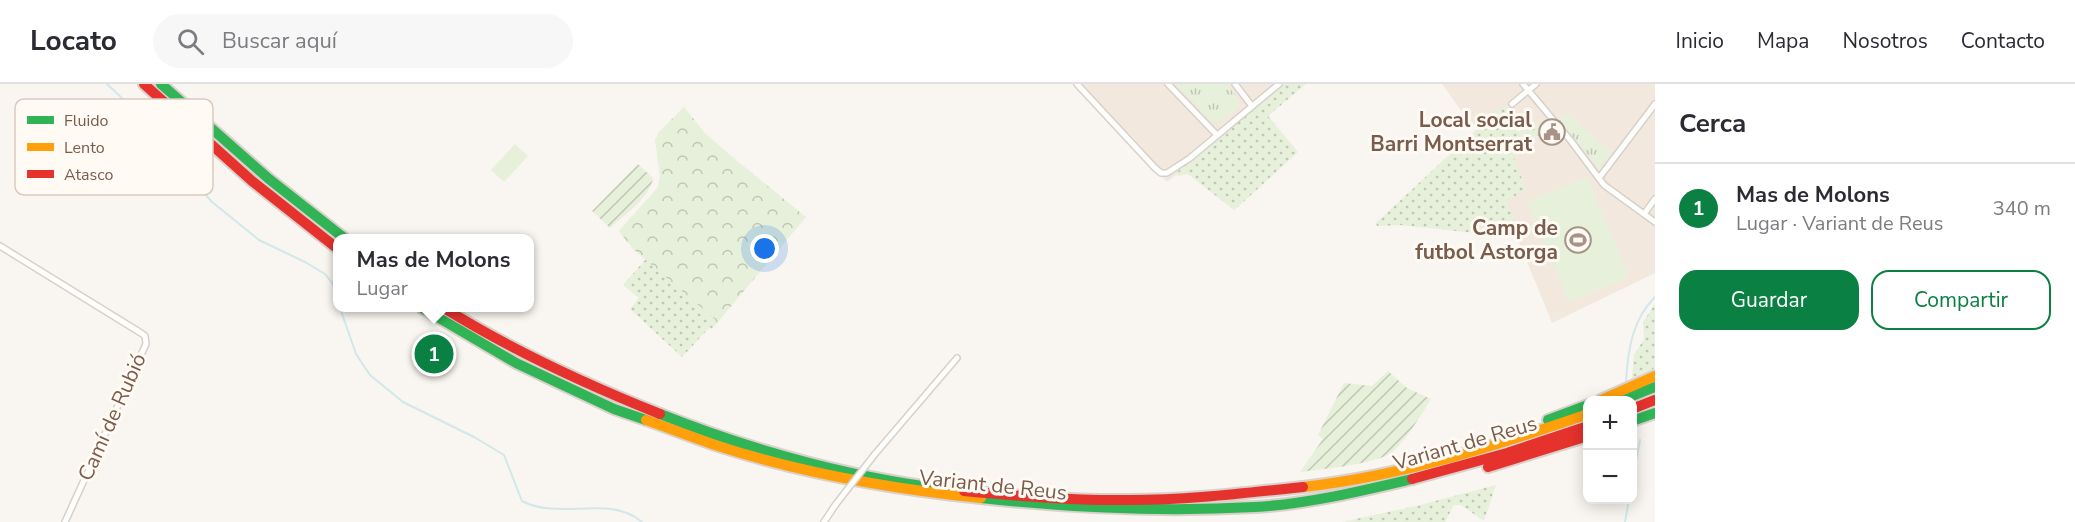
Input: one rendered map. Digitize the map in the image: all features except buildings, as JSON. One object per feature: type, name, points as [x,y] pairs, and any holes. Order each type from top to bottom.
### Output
[{"type":"highway","points":[[142,84],[159,99]]},
{"type":"highway","points":[[161,84],[178,99]]},
{"type":"highway","points":[[213,130],[270,180],[339,234]]},
{"type":"highway","points":[[213,147],[252,181],[333,245]]},
{"type":"highway","name":"Variant de Reus","points":[[429,312],[504,357],[570,390],[635,419],[698,443],[774,467],[860,488],[940,501],[1031,511],[1102,514],[1187,512],[1257,507],[1325,497],[1470,465],[1583,427]]},
{"type":"highway","name":"Variant de Reus","points":[[451,312],[509,346],[575,379],[638,407],[701,431],[777,455],[864,476],[963,492],[1033,499],[1103,502],[1187,500],[1256,494],[1379,476],[1449,459],[1583,415]]},
{"type":"highway","points":[[1610,396],[1655,376]]},
{"type":"highway","points":[[1632,396],[1655,387]]},
{"type":"highway","points":[[1637,407],[1655,400]]},
{"type":"highway","points":[[1379,476],[1515,432],[1583,406]]},
{"type":"highway","points":[[1637,419],[1655,413]]},
{"type":"highway","points":[[1470,465],[1486,467],[1583,437]]},
{"type":"street","points":[[1077,84],[1161,173],[1167,173],[1190,158],[1279,84]]},
{"type":"street","points":[[1168,84],[1217,135]]},
{"type":"street","points":[[1234,84],[1252,106]]},
{"type":"street","points":[[1523,84],[1604,185],[1655,222]]},
{"type":"street","points":[[1512,104],[1536,84]]},
{"type":"street","points":[[1599,178],[1655,104]]},
{"type":"street","points":[[1644,214],[1655,200]]},
{"type":"street","name":"Camí de Rubió","points":[[0,246],[141,333],[146,340],[65,522]]},
{"type":"street","points":[[824,522],[875,454],[957,357]]},
{"type":"shaded area","points":[[1073,84],[1290,84],[1167,182]]},
{"type":"shaded area","points":[[1442,84],[1655,84],[1655,273],[1552,323],[1499,193],[1509,161],[1525,135],[1523,127],[1507,124],[1484,132],[1470,123]]},
{"type":"green space","points":[[1176,84],[1226,84],[1238,98],[1239,107],[1220,122],[1212,122]]},
{"type":"green space","points":[[1285,84],[1306,84],[1268,116],[1298,152],[1240,205],[1234,210],[1188,174],[1178,176],[1176,173]]},
{"type":"green space","points":[[1503,105],[1510,110],[1512,126],[1519,132],[1534,121],[1543,132],[1514,158],[1526,190],[1506,201],[1522,238],[1400,225],[1377,226],[1376,223]]},
{"type":"green space","points":[[684,107],[705,133],[806,217],[718,322],[632,248],[619,231],[658,187],[660,175],[655,140],[658,133]]},
{"type":"green space","points":[[1567,113],[1612,152],[1599,168],[1559,120]]},
{"type":"green space","points":[[515,144],[528,156],[504,182],[491,170]]},
{"type":"green space","points":[[638,164],[653,178],[651,185],[636,206],[610,228],[592,211]]},
{"type":"green space","name":"Camp de futbol Astorga","points":[[1587,177],[1629,277],[1569,302],[1527,202]]},
{"type":"green space","points":[[646,259],[718,322],[712,329],[710,327],[682,357],[630,309],[639,298],[623,285]]},
{"type":"green space","points":[[1655,304],[1655,368],[1632,378],[1634,355],[1644,339],[1643,322]]},
{"type":"green space","points":[[1388,371],[1407,388],[1431,399],[1399,445],[1388,455],[1368,461],[1300,472],[1323,439],[1318,435],[1344,383],[1372,386]]},
{"type":"green space","points":[[1496,485],[1484,521],[1461,505],[1454,505],[1445,522],[1342,522],[1420,505]]},
{"type":"waterway","points":[[107,84],[123,99]]},
{"type":"waterway","points":[[206,195],[259,240],[305,262],[325,274],[333,284]]},
{"type":"waterway","points":[[1626,381],[1628,358],[1636,326],[1641,315],[1655,297]]},
{"type":"waterway","points":[[341,312],[356,354],[370,375],[403,402],[474,437],[504,455],[522,501],[553,509],[615,510],[629,514],[642,522]]},
{"type":"waterway","points":[[1637,455],[1640,440]]},
{"type":"waterway","points":[[1625,522],[1628,504]]},
{"type":"traffic: fast","points":[[161,84],[178,99]]},
{"type":"traffic: fast","points":[[213,130],[269,179],[339,234]]},
{"type":"traffic: fast","points":[[429,312],[516,363],[614,409],[646,420]]},
{"type":"traffic: fast","points":[[1632,396],[1655,387]]},
{"type":"traffic: fast","points":[[1548,420],[1583,407]]},
{"type":"traffic: fast","points":[[1637,419],[1655,413]]},
{"type":"traffic: fast","points":[[660,414],[733,441],[810,463],[887,480],[964,491]]},
{"type":"traffic: fast","points":[[981,498],[1118,508],[1255,507],[1315,500],[1412,479]]},
{"type":"traffic: slow","points":[[1610,396],[1655,376]]},
{"type":"traffic: slow","points":[[1303,487],[1412,468],[1583,416]]},
{"type":"traffic: slow","points":[[646,420],[747,455],[813,472],[880,485],[981,498]]},
{"type":"traffic: jam","points":[[144,84],[161,99]]},
{"type":"traffic: jam","points":[[213,146],[252,181],[333,245]]},
{"type":"traffic: jam","points":[[451,312],[550,366],[660,414]]},
{"type":"traffic: jam","points":[[1637,407],[1655,400]]},
{"type":"traffic: jam","points":[[1412,479],[1507,453],[1583,428]]},
{"type":"traffic: jam","points":[[1488,467],[1583,438]]},
{"type":"traffic: jam","points":[[964,491],[1067,499],[1151,500],[1303,487]]},
{"type":"place","name":"Local social Barri Montserrat","points":[[1552,132]]},
{"type":"place","name":"Camp de futbol Astorga","points":[[1578,240]]},
{"type":"place","name":"Mas de Molons","points":[[434,354]]}]
